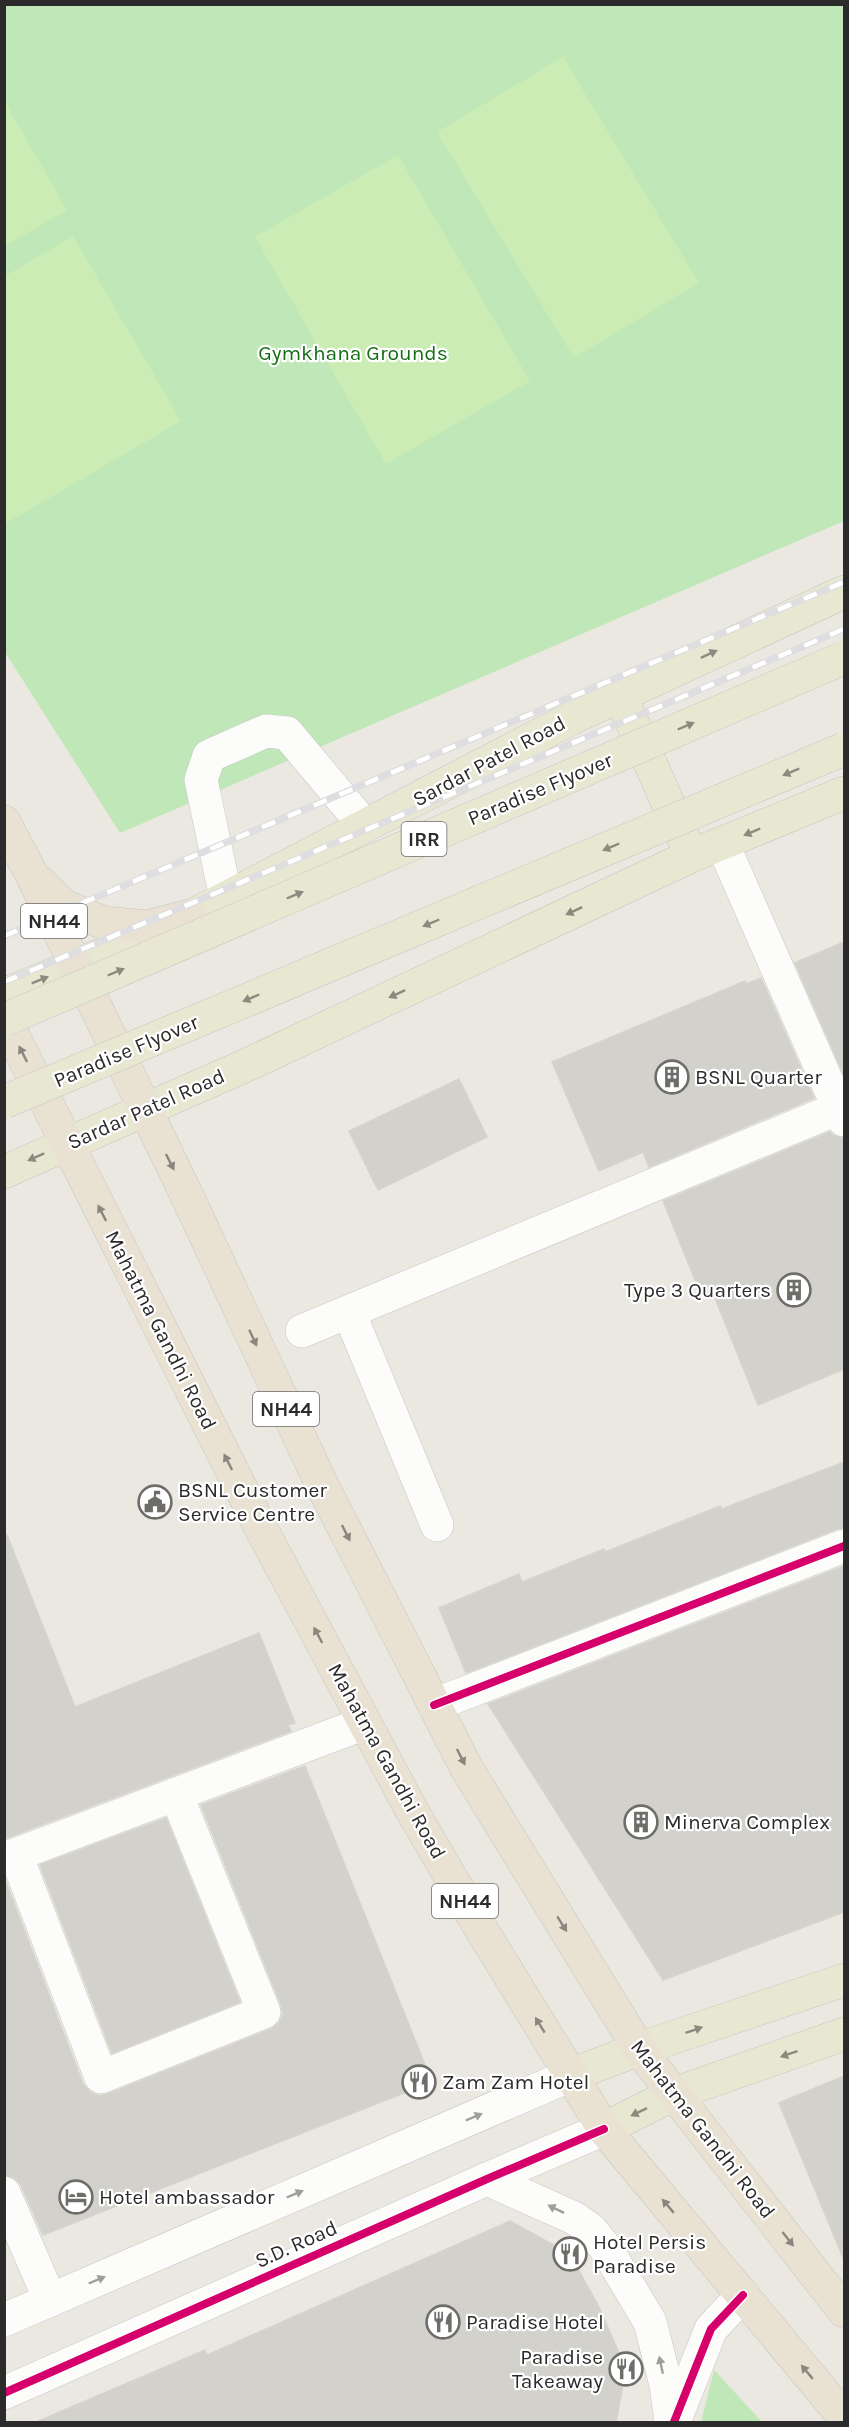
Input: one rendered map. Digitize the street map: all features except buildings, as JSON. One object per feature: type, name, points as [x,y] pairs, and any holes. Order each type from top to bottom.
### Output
[{"type":"highway","name":"NH44","points":[[4,822],[33,876],[146,1109]]},
{"type":"highway","name":"IRR","points":[[33,876],[64,906],[104,924],[147,927],[190,916]]},
{"type":"highway","name":"NH44","points":[[4,1019],[68,1143]]},
{"type":"highway","name":"Mahatma Gandhi Road","points":[[146,1109],[321,1483],[467,1769],[639,2049],[844,2311]]},
{"type":"highway","name":"Mahatma Gandhi Road","points":[[68,1143],[264,1534],[365,1723],[423,1829],[571,2075],[604,2129],[844,2416]]},
{"type":"main road","name":"Sardar Patel Road","points":[[4,995],[190,916],[576,716],[844,592]]},
{"type":"main road","name":"Paradise Flyover","points":[[4,1019],[844,658]]},
{"type":"main road","points":[[620,695],[691,856]]},
{"type":"main road","name":"Paradise Flyover","points":[[4,1102],[844,749]]},
{"type":"main road","name":"Sardar Patel Road","points":[[4,1172],[249,1064],[691,856],[723,845],[844,794]]},
{"type":"main road","points":[[571,2075],[639,2049],[844,1980]]},
{"type":"main road","points":[[604,2129],[674,2094],[844,2034]]},
{"type":"street","points":[[226,898],[201,780],[209,756],[266,731],[287,734],[365,826]]},
{"type":"street","points":[[303,1331],[843,1112],[723,845]]},
{"type":"street","points":[[349,1312],[437,1525]]},
{"type":"street","points":[[434,1705],[844,1546]]},
{"type":"street","points":[[176,1794],[264,2012],[101,2077],[10,1857],[176,1794],[365,1723]]},
{"type":"street","points":[[4,2320],[571,2075]]},
{"type":"street","name":"S.D. Road","points":[[4,2393],[604,2129]]},
{"type":"street","points":[[487,2179],[574,2218],[590,2229],[607,2250],[650,2322],[672,2422]]},
{"type":"street","points":[[4,2193],[50,2300]]},
{"type":"street","points":[[672,2422],[711,2329],[743,2295]]},
{"type":"green space","name":"Gymkhana Grounds","points":[[5,5],[844,5],[844,521],[120,833],[5,652]]},
{"type":"green space","points":[[563,57],[699,283],[574,358],[437,132]]},
{"type":"green space","points":[[5,102],[67,210],[4,246]]},
{"type":"green space","points":[[398,155],[530,381],[386,464],[255,237]]},
{"type":"green space","points":[[73,236],[181,421],[5,524],[5,276]]},
{"type":"green space","points":[[714,2370],[762,2422],[701,2422]]},
{"type":"railway","points":[[4,936],[844,582]]},
{"type":"railway","points":[[4,982],[844,629]]},
{"type":"cycle path","points":[[434,1705],[844,1546]]},
{"type":"cycle path","points":[[4,2393],[604,2129]]},
{"type":"cycle path","points":[[674,2422],[711,2329],[743,2295]]},
{"type":"place","name":"BSNL Quarter","points":[[672,1077]]},
{"type":"place","name":"Type 3 Quarters","points":[[794,1290]]},
{"type":"place","name":"BSNL Customer Service Centre","points":[[155,1502]]},
{"type":"place","name":"Minerva Complex","points":[[641,1822]]},
{"type":"place","name":"Zam Zam Hotel","points":[[419,2082]]},
{"type":"place","name":"Hotel ambassador","points":[[76,2197]]},
{"type":"place","name":"Hotel Persis Paradise","points":[[570,2254]]},
{"type":"place","name":"Paradise Hotel","points":[[443,2322]]},
{"type":"place","name":"Paradise Takeaway","points":[[626,2369]]}]
